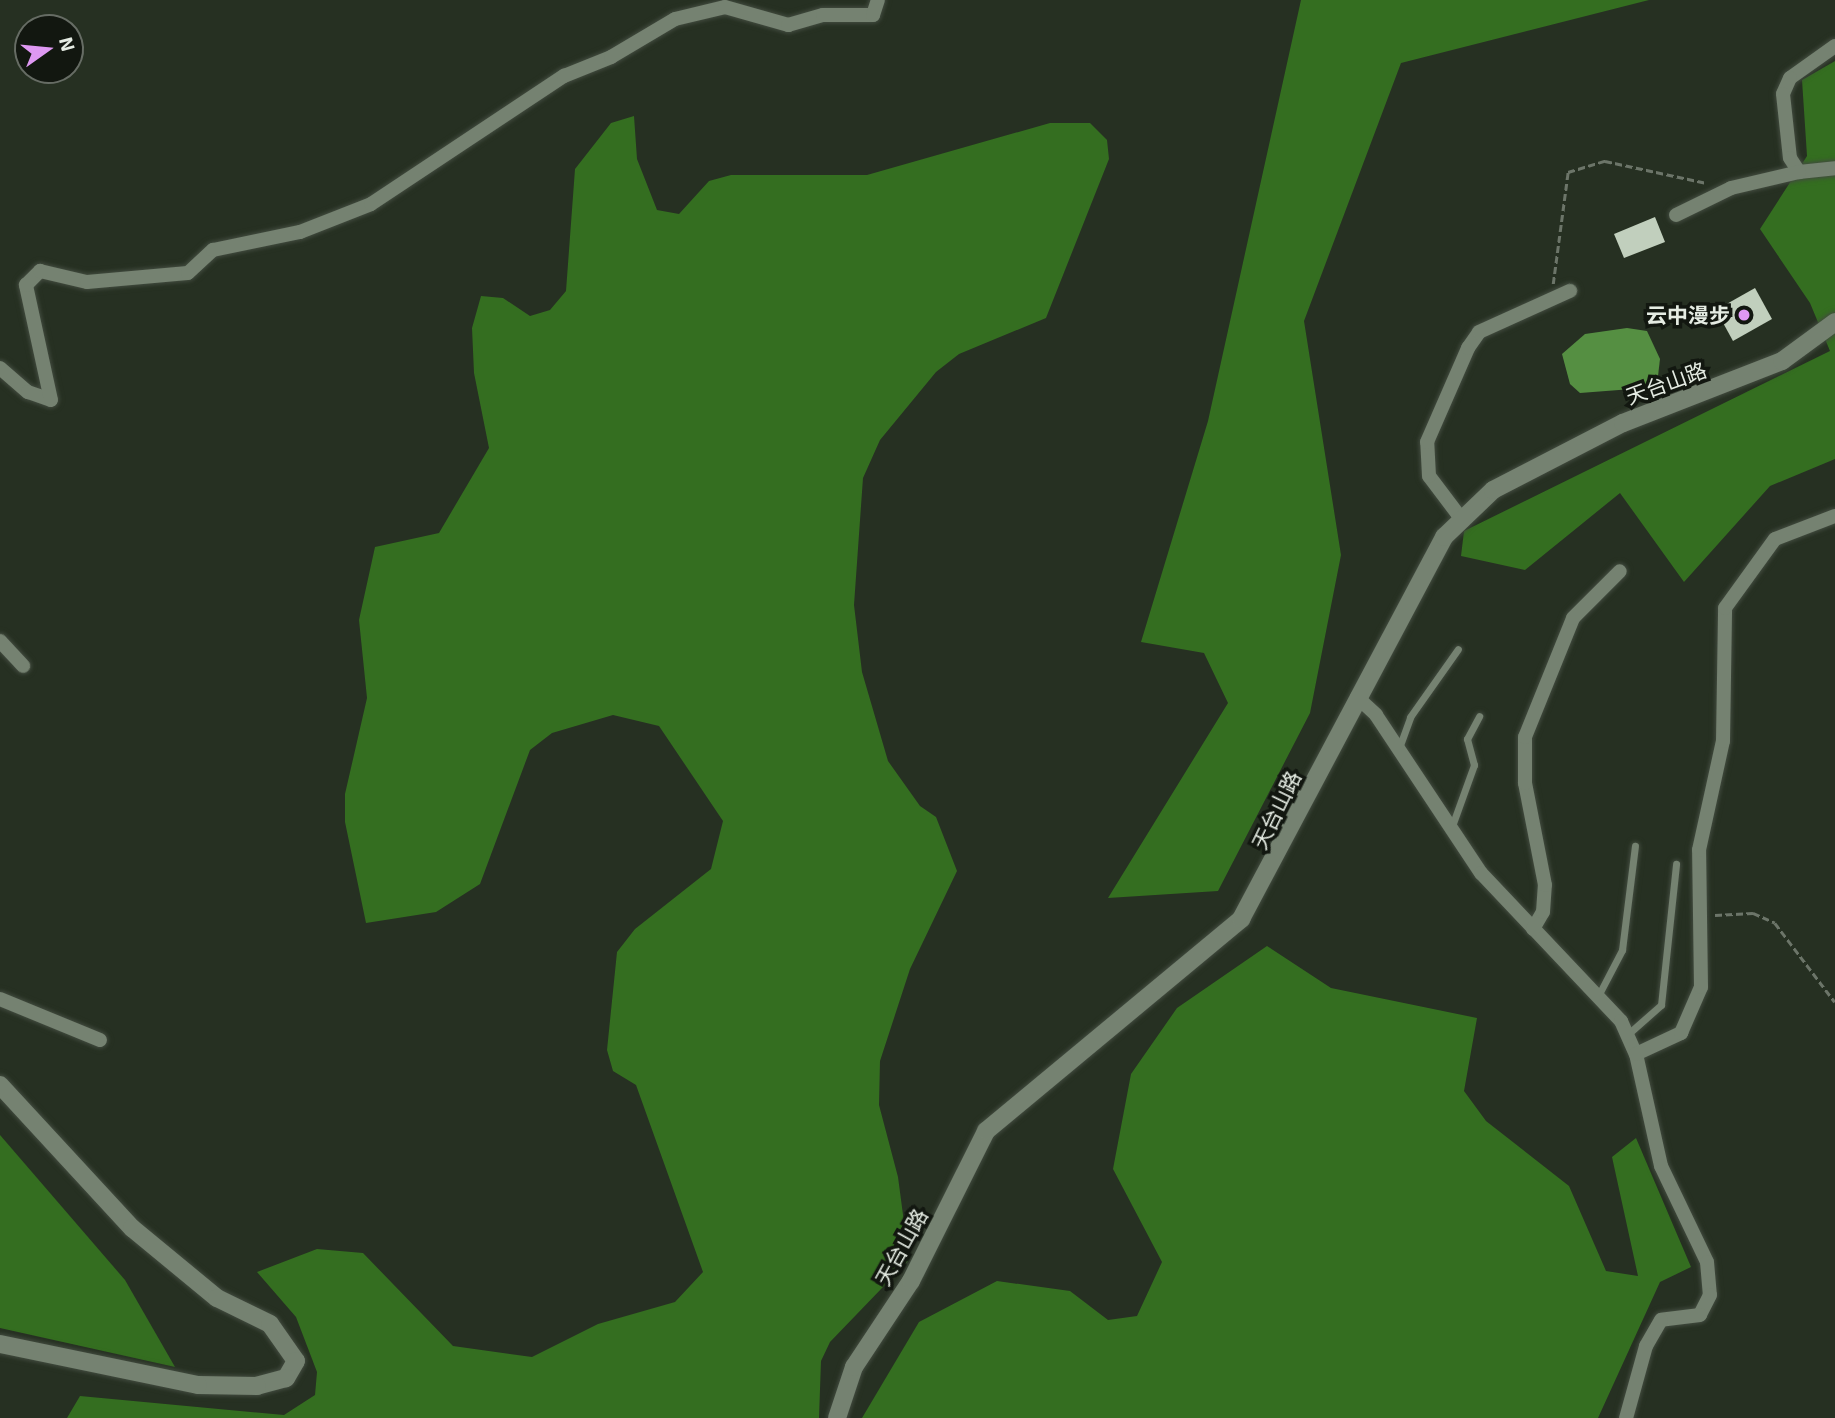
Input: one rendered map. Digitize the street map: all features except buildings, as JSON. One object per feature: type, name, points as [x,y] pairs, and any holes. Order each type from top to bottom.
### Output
[{"type":"street","points":[[0,368],[28,392],[51,400],[26,285],[40,271],[87,282],[188,273],[213,250],[300,232],[372,204],[564,76],[611,58],[675,19],[725,7],[788,24],[823,15],[873,15],[878,0]]},
{"type":"street","points":[[1799,172],[1790,158],[1783,94],[1790,78],[1835,46]]},
{"type":"street","points":[[1676,215],[1731,188],[1799,172],[1835,167]]},
{"type":"street","points":[[1462,521],[1429,476],[1427,442],[1479,332],[1570,292]]},
{"type":"street","name":"天台山路","points":[[837,1418],[853,1367],[911,1281],[986,1131],[1241,919],[1425,565],[1462,521],[1493,490],[1623,423],[1782,360],[1835,322]]},
{"type":"street","points":[[1636,1054],[1681,1033],[1701,987],[1703,816],[1723,741],[1725,608],[1775,539],[1835,516]]},
{"type":"street","points":[[1533,929],[1543,912],[1545,875],[1525,783],[1525,737],[1573,618],[1620,571]]},
{"type":"street","points":[[0,641],[23,666]]},
{"type":"street","points":[[1357,697],[1398,752],[1480,873],[1598,997],[1627,1034],[1636,1054],[1657,1153],[1707,1262],[1710,1295],[1700,1315],[1661,1320],[1646,1346],[1626,1418]]},
{"type":"street","points":[[0,999],[100,1040]]},
{"type":"street","points":[[0,1085],[132,1228],[217,1298],[271,1324],[296,1361],[286,1378],[275,1382],[210,1385],[0,1344]]},
{"type":"lane","points":[[1398,752],[1410,717],[1458,649]]},
{"type":"lane","points":[[1451,830],[1474,765],[1467,739],[1479,716]]},
{"type":"lane","points":[[1598,997],[1622,950],[1635,846]]},
{"type":"lane","points":[[1627,1034],[1661,1005],[1676,864]]},
{"type":"path","points":[[1551,300],[1568,172],[1605,161],[1731,188]]},
{"type":"path","points":[[1702,916],[1753,913],[1774,923],[1835,1002]]},
{"type":"shaded area","points":[[1301,0],[1649,0],[1401,63],[1304,321],[1341,555],[1310,713],[1218,891],[1108,898],[1228,703],[1204,653],[1141,642],[1208,421]]},
{"type":"shaded area","points":[[1835,61],[1835,459],[1770,486],[1684,582],[1620,493],[1525,570],[1461,556],[1464,531],[1830,351],[1810,303],[1760,229],[1807,156],[1802,80]]},
{"type":"shaded area","points":[[634,116],[637,159],[657,210],[679,214],[709,181],[731,175],[867,175],[1050,123],[1090,123],[1107,140],[1109,159],[1046,318],[959,354],[936,372],[880,440],[863,478],[854,605],[862,672],[888,761],[920,806],[936,817],[957,871],[910,969],[880,1061],[879,1105],[898,1177],[909,1260],[830,1342],[821,1361],[819,1418],[67,1418],[80,1396],[284,1415],[315,1395],[317,1372],[296,1317],[257,1272],[317,1249],[363,1253],[453,1346],[532,1357],[598,1324],[675,1302],[703,1272],[636,1085],[613,1071],[607,1050],[617,952],[635,929],[711,869],[723,821],[659,726],[613,715],[552,733],[530,750],[480,884],[436,912],[366,923],[345,822],[345,794],[367,698],[359,620],[375,547],[439,533],[489,448],[474,373],[472,328],[481,296],[503,298],[530,316],[550,310],[566,291],[575,169],[611,123]]},
{"type":"shaded area","points":[[1627,328],[1647,331],[1660,359],[1658,376],[1645,388],[1580,393],[1570,384],[1562,354],[1585,334]]},
{"type":"shaded area","points":[[1267,946],[1331,988],[1477,1018],[1464,1091],[1486,1121],[1569,1186],[1606,1271],[1638,1276],[1612,1157],[1636,1138],[1691,1267],[1660,1282],[1598,1418],[862,1418],[919,1322],[997,1281],[1070,1291],[1108,1320],[1137,1316],[1162,1262],[1113,1169],[1131,1074],[1177,1008]]},
{"type":"shaded area","points":[[0,1135],[125,1280],[175,1367],[0,1328]]},
{"type":"place","name":"云中漫步","points":[[1744,315]]}]
